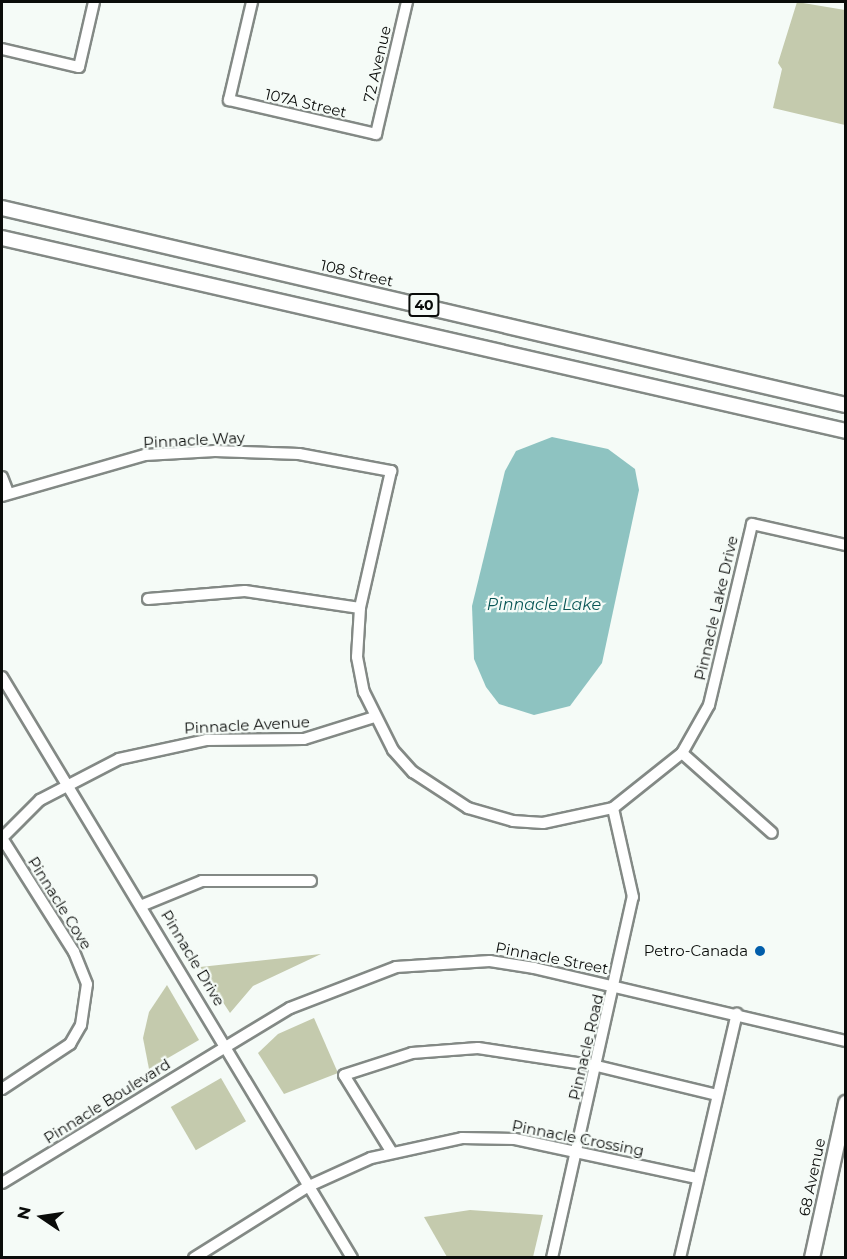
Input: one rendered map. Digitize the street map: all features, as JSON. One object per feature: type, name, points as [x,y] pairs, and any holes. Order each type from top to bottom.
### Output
[{"type":"main road","name":"108 Street","points":[[2,208],[846,405]]},
{"type":"main road","name":"40","points":[[2,238],[846,431]]},
{"type":"main road","name":"68 Avenue","points":[[812,1257],[846,1103]]},
{"type":"street","points":[[2,49],[79,67],[94,2]]},
{"type":"street","name":"107A Street","points":[[252,2],[229,100],[376,134]]},
{"type":"street","name":"72 Avenue","points":[[376,134],[407,2]]},
{"type":"street","name":"Pinnacle Way","points":[[5,494],[145,455],[215,451],[299,454],[391,471]]},
{"type":"street","name":"Pinnacle Lake Drive","points":[[391,471],[360,608],[357,657],[374,717],[413,772],[468,808],[543,823],[613,807],[682,753],[708,705],[752,524],[846,545]]},
{"type":"street","points":[[2,477],[5,494]]},
{"type":"street","points":[[148,599],[245,591],[360,608]]},
{"type":"street","name":"Pinnacle Drive","points":[[2,677],[228,1044],[308,1187],[352,1257]]},
{"type":"street","name":"Pinnacle Avenue","points":[[2,838],[66,783],[161,746],[304,740],[374,717]]},
{"type":"street","points":[[682,753],[772,832]]},
{"type":"street","name":"Pinnacle Road","points":[[552,1257],[615,986],[633,897],[613,807]]},
{"type":"street","name":"Pinnacle Cove","points":[[2,838],[74,952],[87,984],[81,1025],[70,1044],[2,1089]]},
{"type":"street","points":[[143,904],[202,881],[311,881]]},
{"type":"street","name":"Pinnacle Street","points":[[228,1044],[319,994],[396,967],[490,961],[615,986],[846,1041]]},
{"type":"street","points":[[680,1257],[737,1014]]},
{"type":"street","name":"Pinnacle Boulevard","points":[[2,1183],[228,1044]]},
{"type":"street","points":[[391,1151],[344,1076],[412,1053],[478,1048],[597,1066],[717,1095]]},
{"type":"street","name":"Pinnacle Crossing","points":[[194,1257],[308,1187],[391,1151],[488,1137],[577,1150],[697,1178]]},
{"type":"green space","points":[[797,2],[845,10],[845,125],[773,108],[782,69],[778,63]]},
{"type":"green space","points":[[321,954],[253,986],[230,1013],[200,967]]},
{"type":"green space","points":[[167,985],[199,1040],[149,1069],[143,1038],[149,1012]]},
{"type":"green space","points":[[314,1018],[338,1073],[284,1094],[258,1053],[278,1034]]},
{"type":"green space","points":[[221,1078],[246,1121],[196,1150],[171,1107]]},
{"type":"green space","points":[[470,1210],[543,1215],[533,1257],[447,1257],[424,1217]]},
{"type":"water","name":"Pinnacle Lake","points":[[552,437],[608,449],[635,469],[639,490],[602,663],[570,706],[534,715],[499,704],[486,687],[474,659],[472,606],[505,471],[516,451]]},
{"type":"place","name":"Petro-Canada","points":[[760,951]]}]
